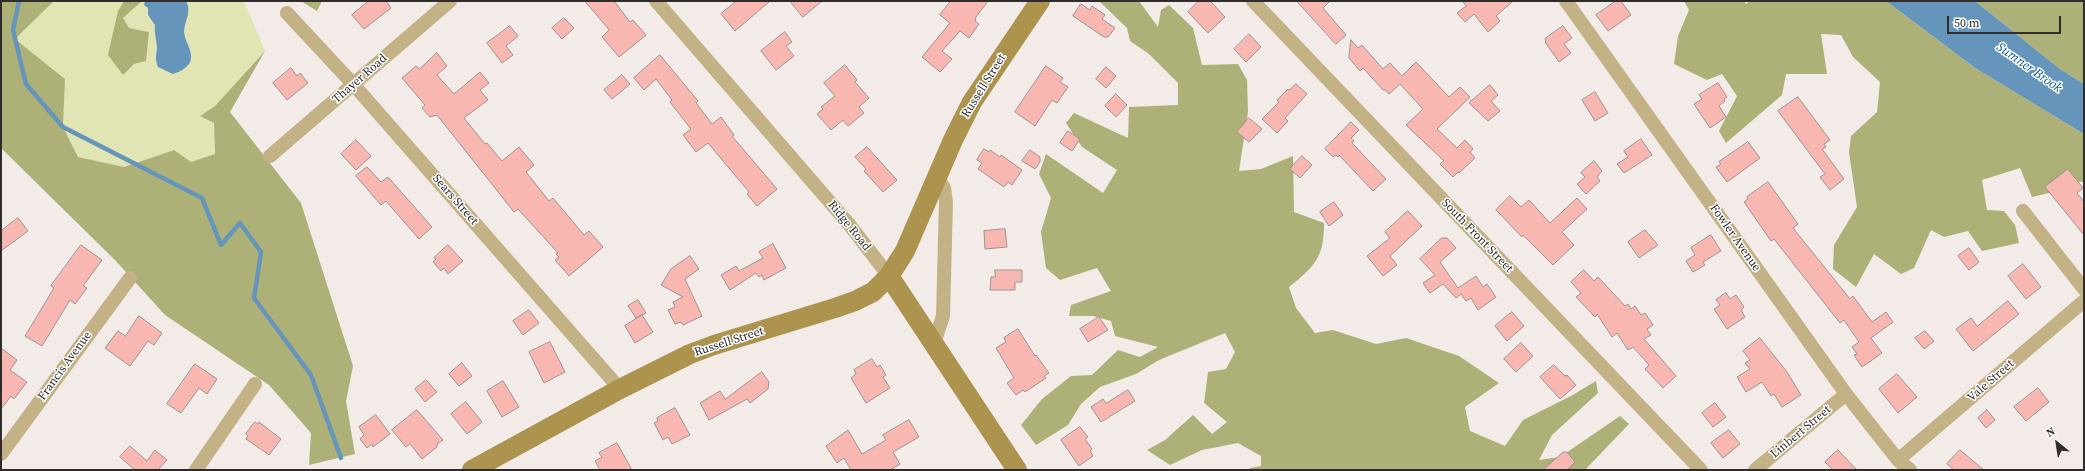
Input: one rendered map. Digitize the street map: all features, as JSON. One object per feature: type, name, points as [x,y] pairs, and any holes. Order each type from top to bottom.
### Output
[{"type":"main road","name":"Russell Street","points":[[472,470],[665,366],[714,345],[855,301],[873,292],[889,276],[916,229],[937,176],[972,102],[1040,1]]},
{"type":"main road","name":"Ridge Road","points":[[889,276],[1017,470]]},
{"type":"street","name":"Thayer Road","points":[[270,156],[450,1]]},
{"type":"street","name":"Ridge Road","points":[[656,1],[838,212],[889,276]]},
{"type":"street","name":"South Front Street","points":[[1253,1],[1701,470]]},
{"type":"street","name":"Fowler Avenue","points":[[1566,1],[1846,394],[1898,460],[1910,470]]},
{"type":"street","name":"Sears Street","points":[[286,13],[353,84],[620,389]]},
{"type":"street","points":[[934,343],[943,316],[946,202],[944,188],[937,176]]},
{"type":"street","points":[[2023,212],[2084,289]]},
{"type":"street","name":"Francis Avenue","points":[[1,454],[130,278]]},
{"type":"street","name":"Vale Street","points":[[1898,460],[2084,302]]},
{"type":"street","points":[[196,470],[255,384]]},
{"type":"street","name":"Linbert Street","points":[[1755,470],[1846,394]]},
{"type":"green space","points":[[1,1],[54,1],[15,39],[65,79],[63,127],[78,157],[124,167],[174,150],[191,162],[215,154],[214,123],[200,116],[215,106],[265,51],[230,112],[301,203],[353,366],[346,401],[355,454],[309,465],[311,433],[269,385],[165,315],[116,261],[3,150],[1,147]]},
{"type":"green space","points":[[54,1],[124,1],[118,11],[123,74],[134,64],[146,61],[149,32],[129,28],[123,18],[142,1],[244,1],[265,51],[215,106],[201,115],[214,123],[215,154],[191,162],[174,150],[124,167],[78,157],[63,127],[65,79],[15,39]]},
{"type":"green space","points":[[124,1],[142,1],[123,18],[129,28],[149,32],[146,61],[134,64],[123,75],[108,55],[118,11]]},
{"type":"green space","points":[[301,1],[322,1],[317,11]]},
{"type":"green space","points":[[1099,1],[1139,1],[1158,27],[1161,10],[1169,5],[1193,28],[1202,65],[1238,64],[1247,80],[1248,112],[1239,171],[1261,169],[1293,156],[1294,212],[1324,223],[1324,235],[1320,253],[1312,267],[1289,287],[1296,308],[1315,333],[1333,330],[1376,344],[1406,338],[1459,356],[1499,383],[1465,407],[1470,431],[1505,446],[1523,420],[1571,396],[1596,381],[1598,393],[1552,435],[1539,460],[1560,457],[1620,416],[1629,424],[1585,470],[1248,470],[1250,468],[1261,466],[1261,456],[1238,443],[1202,450],[1170,465],[1147,450],[1165,440],[1193,415],[1212,434],[1227,422],[1204,403],[1208,372],[1226,369],[1235,352],[1225,333],[1159,360],[1136,374],[1100,387],[1081,404],[1068,425],[1036,445],[1021,425],[1042,399],[1071,376],[1092,375],[1118,350],[1140,357],[1158,347],[1115,336],[1111,321],[1093,316],[1069,316],[1071,305],[1111,291],[1097,268],[1060,280],[1046,268],[1041,232],[1051,198],[1039,174],[1046,154],[1103,193],[1117,170],[1082,147],[1066,123],[1074,113],[1128,138],[1129,107],[1178,105],[1178,83],[1149,54],[1130,41],[1127,28]]},
{"type":"green space","points":[[1684,1],[1744,1],[1746,4],[1750,1],[1886,1],[1975,68],[2084,134],[2084,182],[2061,181],[2053,192],[2032,197],[2020,168],[1982,180],[1987,210],[2004,211],[2015,225],[2019,243],[1982,251],[1968,231],[1944,237],[1931,230],[1914,268],[1901,274],[1874,254],[1856,287],[1833,269],[1834,245],[1857,207],[1849,152],[1851,136],[1877,112],[1880,82],[1853,57],[1841,35],[1821,34],[1827,74],[1786,74],[1782,95],[1726,143],[1719,131],[1737,96],[1722,74],[1707,80],[1674,64],[1678,36],[1689,10]]},
{"type":"green space","points":[[1975,1],[2084,1],[2084,84],[2060,69]]},
{"type":"water","points":[[145,1],[186,1],[188,5],[184,31],[191,55],[191,61],[179,72],[173,74],[158,67],[156,60],[157,48],[155,25],[148,15],[148,8],[144,5]]},
{"type":"water","name":"Sumner Brook","points":[[1886,1],[1975,1],[2060,69],[2084,84],[2084,134],[1975,68]]},
{"type":"building","points":[[369,1],[386,1],[391,8],[364,29],[352,15]]},
{"type":"building","points":[[585,1],[614,1],[630,22],[633,20],[646,35],[619,57],[602,37],[609,30]]},
{"type":"building","points":[[737,1],[770,1],[735,31],[721,14]]},
{"type":"building","points":[[790,1],[822,1],[803,17]]},
{"type":"building","points":[[951,1],[988,1],[976,17],[975,21],[979,24],[969,38],[960,31],[942,51],[952,59],[940,72],[922,57],[950,23],[940,15]]},
{"type":"building","points":[[1199,1],[1210,1],[1225,17],[1208,33],[1188,12]]},
{"type":"building","points":[[1297,1],[1330,1],[1323,8],[1346,35],[1336,44]]},
{"type":"building","points":[[1462,1],[1513,1],[1496,16],[1500,21],[1488,32],[1474,14],[1465,22],[1457,13],[1466,6]]},
{"type":"building","points":[[1616,1],[1621,1],[1631,15],[1608,31],[1596,15]]},
{"type":"building","points":[[1081,4],[1090,10],[1092,6],[1105,15],[1102,19],[1115,28],[1108,37],[1104,37],[1073,16]]},
{"type":"building","points":[[564,18],[574,28],[562,39],[552,28]]},
{"type":"building","points":[[510,26],[518,36],[506,46],[513,55],[502,63],[487,43]]},
{"type":"building","points":[[1563,26],[1572,38],[1564,44],[1571,53],[1559,62],[1545,42],[1545,39]]},
{"type":"building","points":[[785,32],[792,42],[786,46],[794,56],[776,70],[761,51]]},
{"type":"building","points":[[1249,34],[1261,47],[1246,62],[1234,49]]},
{"type":"building","points":[[1351,40],[1358,48],[1362,45],[1383,69],[1390,63],[1402,76],[1416,62],[1449,97],[1460,87],[1470,97],[1437,129],[1457,148],[1465,140],[1473,149],[1470,152],[1475,158],[1459,173],[1458,172],[1453,177],[1440,164],[1444,161],[1406,125],[1423,109],[1400,84],[1389,94],[1386,90],[1383,90],[1363,68],[1360,71],[1349,58]]},
{"type":"building","points":[[437,53],[447,66],[437,75],[454,94],[480,72],[489,83],[480,90],[488,100],[464,118],[485,144],[487,143],[502,161],[519,147],[534,165],[526,172],[549,201],[553,198],[584,235],[589,231],[603,247],[569,276],[555,260],[559,257],[556,254],[558,253],[518,209],[514,212],[437,115],[430,117],[422,108],[425,105],[402,78],[416,66],[419,69]]},
{"type":"building","points":[[660,55],[698,101],[696,103],[712,124],[721,117],[734,135],[732,136],[777,189],[757,206],[747,194],[749,192],[708,143],[696,152],[683,135],[691,129],[670,102],[672,100],[656,79],[644,90],[634,78]]},
{"type":"building","points":[[845,65],[857,80],[855,82],[869,98],[859,107],[864,113],[848,126],[843,120],[831,130],[817,114],[823,109],[821,107],[835,96],[824,83]]},
{"type":"building","points":[[1046,66],[1063,78],[1060,82],[1068,87],[1057,103],[1052,100],[1035,126],[1015,112]]},
{"type":"building","points":[[1106,67],[1116,76],[1106,88],[1096,79]]},
{"type":"building","points":[[291,68],[297,76],[300,73],[308,83],[287,100],[273,83]]},
{"type":"building","points":[[622,75],[630,84],[612,99],[604,90]]},
{"type":"building","points":[[1718,83],[1727,97],[1719,106],[1726,117],[1710,128],[1694,104],[1702,99],[1699,95]]},
{"type":"building","points":[[1296,84],[1307,94],[1285,118],[1288,121],[1277,133],[1262,119],[1279,102],[1277,100],[1288,89],[1289,90]]},
{"type":"building","points":[[1490,85],[1498,95],[1491,101],[1500,111],[1488,121],[1469,103]]},
{"type":"building","points":[[1595,92],[1608,113],[1595,121],[1582,100]]},
{"type":"building","points":[[1116,94],[1127,105],[1116,117],[1105,106]]},
{"type":"building","points":[[1798,97],[1830,140],[1824,144],[1826,147],[1822,149],[1844,179],[1830,190],[1820,177],[1825,174],[1778,111]]},
{"type":"building","points":[[1249,118],[1262,129],[1249,142],[1237,132]]},
{"type":"building","points":[[1351,122],[1359,130],[1351,138],[1354,141],[1352,143],[1386,179],[1373,191],[1339,155],[1338,157],[1336,155],[1333,157],[1325,149]]},
{"type":"building","points":[[1068,131],[1080,139],[1072,151],[1060,143]]},
{"type":"building","points":[[1641,139],[1652,155],[1624,173],[1617,164],[1628,157],[1624,151]]},
{"type":"building","points":[[356,140],[371,156],[356,170],[341,154]]},
{"type":"building","points":[[1748,142],[1760,158],[1727,182],[1716,167],[1721,164],[1719,162]]},
{"type":"building","points":[[867,147],[897,180],[883,192],[864,171],[866,169],[855,157]]},
{"type":"building","points":[[984,149],[989,152],[990,150],[1000,157],[1001,155],[1022,170],[1012,185],[1008,182],[1004,187],[978,169],[982,163],[977,160]]},
{"type":"building","points":[[1030,150],[1040,157],[1040,162],[1035,169],[1022,161]]},
{"type":"building","points":[[1302,156],[1312,165],[1300,178],[1290,169]]},
{"type":"building","points":[[1594,161],[1602,171],[1597,177],[1600,181],[1586,194],[1577,184],[1585,177],[1581,173]]},
{"type":"building","points":[[367,167],[381,182],[388,177],[432,227],[419,239],[386,201],[381,205],[356,176]]},
{"type":"building","points":[[2068,169],[2083,188],[2077,193],[2084,202],[2084,235],[2045,187]]},
{"type":"building","points":[[1768,182],[1798,224],[1793,228],[1850,299],[1853,296],[1872,322],[1886,312],[1893,322],[1871,338],[1882,353],[1862,367],[1854,355],[1857,354],[1852,347],[1859,342],[1844,320],[1840,323],[1774,239],[1771,241],[1744,202],[1748,199],[1747,197]]},
{"type":"building","points":[[1510,196],[1521,207],[1529,200],[1550,223],[1577,198],[1587,209],[1562,232],[1574,245],[1553,265],[1523,235],[1522,237],[1496,210]]},
{"type":"building","points":[[1334,202],[1343,215],[1329,226],[1320,212]]},
{"type":"building","points":[[1408,211],[1422,226],[1390,256],[1397,265],[1383,276],[1367,256],[1390,238],[1385,232]]},
{"type":"building","points":[[18,218],[28,231],[1,251],[1,231]]},
{"type":"building","points":[[1005,229],[1007,247],[985,249],[984,231]]},
{"type":"building","points":[[1645,230],[1658,245],[1639,258],[1628,242]]},
{"type":"building","points":[[1711,235],[1721,251],[1703,262],[1705,265],[1693,272],[1686,261],[1695,255],[1691,248]]},
{"type":"building","points":[[1442,238],[1447,238],[1456,248],[1440,262],[1458,288],[1476,276],[1483,287],[1487,284],[1496,297],[1478,310],[1471,298],[1466,301],[1461,294],[1456,298],[1443,284],[1430,293],[1423,283],[1435,275],[1420,259]]},
{"type":"building","points":[[773,244],[786,268],[764,280],[762,275],[759,277],[756,273],[730,290],[721,275],[736,266],[739,271],[763,258],[759,252]]},
{"type":"building","points":[[81,245],[102,260],[83,286],[87,288],[75,304],[70,300],[42,346],[25,336],[54,288],[51,286]]},
{"type":"building","points":[[448,245],[463,261],[448,274],[444,268],[441,271],[433,262],[436,259],[434,258]]},
{"type":"building","points":[[1969,248],[1979,262],[1969,270],[1958,256]]},
{"type":"building","points":[[690,256],[699,269],[685,279],[702,316],[683,325],[681,322],[675,324],[668,310],[675,307],[673,302],[683,297],[661,285],[671,269]]},
{"type":"building","points":[[2023,264],[2041,287],[2026,299],[2008,276]]},
{"type":"building","points":[[995,270],[1022,270],[1022,282],[1015,282],[1015,290],[990,290],[991,277],[995,277]]},
{"type":"building","points":[[1584,270],[1594,281],[1598,277],[1625,306],[1628,304],[1631,309],[1635,306],[1641,315],[1645,313],[1653,325],[1647,329],[1651,335],[1644,339],[1676,376],[1663,388],[1645,369],[1649,365],[1633,347],[1628,350],[1617,333],[1612,337],[1597,314],[1595,317],[1576,297],[1581,293],[1571,282]]},
{"type":"building","points":[[1726,293],[1730,299],[1736,295],[1744,307],[1741,310],[1745,317],[1727,329],[1714,309],[1720,305],[1716,300]]},
{"type":"building","points":[[638,300],[646,313],[636,318],[628,306]]},
{"type":"building","points":[[2008,301],[2019,314],[1973,351],[1956,329],[1971,318],[1977,326]]},
{"type":"building","points":[[529,310],[539,323],[523,335],[513,321]]},
{"type":"building","points":[[1512,312],[1524,326],[1507,341],[1495,326]]},
{"type":"building","points":[[642,315],[653,332],[635,343],[625,326]]},
{"type":"building","points":[[139,316],[162,333],[154,345],[148,341],[130,366],[105,348],[118,331],[125,336]]},
{"type":"building","points":[[1099,317],[1108,330],[1088,342],[1080,329]]},
{"type":"building","points":[[1018,329],[1035,356],[1036,355],[1049,373],[1044,376],[1046,378],[1025,392],[1023,390],[1016,395],[1007,383],[1014,378],[996,348],[1006,342],[1004,338]]},
{"type":"building","points":[[1925,331],[1934,341],[1924,349],[1915,338]]},
{"type":"building","points":[[1760,338],[1787,372],[1801,395],[1782,407],[1774,394],[1771,396],[1762,382],[1746,392],[1737,377],[1750,369],[1745,363],[1750,360],[1743,351]]},
{"type":"building","points":[[550,342],[565,372],[544,383],[529,352]]},
{"type":"building","points":[[1521,343],[1533,356],[1516,372],[1504,359]]},
{"type":"building","points":[[1,348],[17,360],[10,370],[27,382],[14,399],[11,396],[1,409]]},
{"type":"building","points":[[872,359],[877,367],[880,365],[886,375],[883,377],[890,388],[866,403],[851,378],[856,374],[854,370]]},
{"type":"building","points":[[462,363],[472,376],[459,386],[449,374]]},
{"type":"building","points":[[195,364],[217,379],[207,394],[199,388],[181,413],[167,404]]},
{"type":"building","points":[[1554,365],[1565,376],[1567,375],[1576,385],[1560,399],[1540,377]]},
{"type":"building","points":[[762,372],[769,382],[768,389],[750,403],[747,399],[709,420],[700,403],[720,391],[725,399]]},
{"type":"building","points":[[1897,374],[1917,397],[1898,413],[1879,389]]},
{"type":"building","points":[[426,380],[437,392],[425,402],[415,389]]},
{"type":"building","points":[[503,381],[519,407],[502,417],[487,391]]},
{"type":"building","points":[[2038,388],[2049,402],[2026,421],[2014,407]]},
{"type":"building","points":[[1128,390],[1135,401],[1101,422],[1091,407],[1103,399],[1106,403]]},
{"type":"building","points":[[466,402],[482,422],[467,434],[451,414]]},
{"type":"building","points":[[1715,403],[1726,417],[1713,427],[1702,413]]},
{"type":"building","points":[[675,408],[690,435],[672,444],[668,437],[663,440],[654,423],[658,421],[657,418]]},
{"type":"building","points":[[417,410],[443,440],[422,459],[410,444],[406,447],[392,430]]},
{"type":"building","points":[[1987,410],[1995,420],[1986,428],[1978,418]]},
{"type":"building","points":[[376,415],[390,434],[373,447],[372,444],[367,448],[360,439],[364,435],[359,427]]},
{"type":"building","points":[[909,420],[919,437],[893,452],[900,464],[890,470],[851,470],[844,458],[837,463],[826,446],[848,430],[862,454],[886,440],[883,435]]},
{"type":"building","points":[[255,422],[258,424],[259,422],[281,439],[269,455],[246,439],[248,436],[246,434]]},
{"type":"building","points":[[1080,427],[1088,437],[1085,439],[1092,449],[1090,451],[1093,456],[1079,466],[1061,440]]},
{"type":"building","points":[[1729,430],[1740,444],[1723,458],[1711,443]]},
{"type":"building","points":[[617,443],[632,470],[600,470],[595,461],[602,457],[599,453]]},
{"type":"building","points":[[130,446],[147,461],[155,450],[167,460],[158,470],[135,470],[120,457]]},
{"type":"building","points":[[1838,450],[1857,470],[1833,470],[1825,462]]},
{"type":"building","points":[[1960,450],[1984,470],[1954,470],[1947,464]]},
{"type":"building","points":[[1567,452],[1575,462],[1567,470],[1543,470],[1562,453]]},
{"type":"waterway","points":[[19,1],[13,30],[26,84],[63,127],[202,198],[221,245],[240,223],[261,252],[254,298],[311,375],[341,458]]}]
